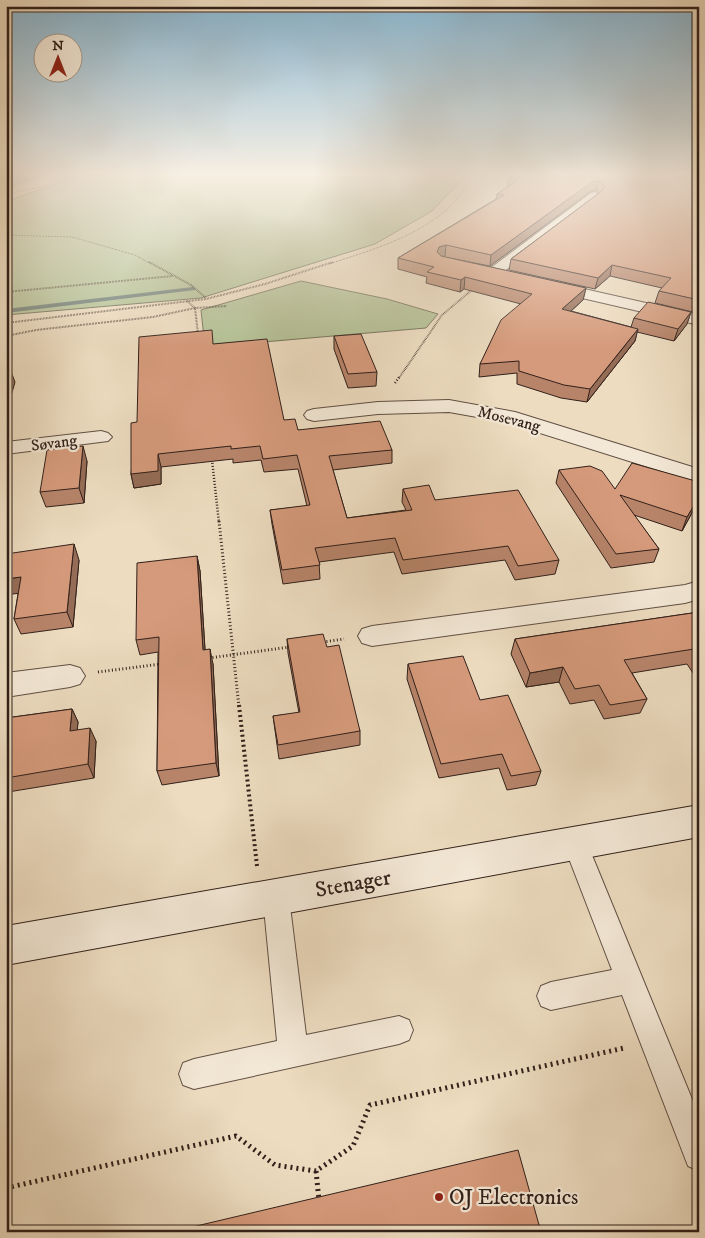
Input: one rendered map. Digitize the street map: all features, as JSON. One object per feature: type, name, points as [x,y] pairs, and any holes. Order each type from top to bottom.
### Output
[{"type":"street","points":[[494,273],[549,231]]},
{"type":"street","points":[[474,269],[512,278]]},
{"type":"street","points":[[531,282],[699,320]]},
{"type":"street","name":"Mosevang","points":[[314,415],[378,408],[449,406],[508,416],[699,476]]},
{"type":"street","name":"Søvang","points":[[6,448],[101,437]]},
{"type":"street","points":[[372,636],[676,596],[699,590]]},
{"type":"street","points":[[6,685],[70,676]]},
{"type":"street","name":"Stenager","points":[[6,946],[699,821]]},
{"type":"lane","points":[[575,843],[699,1155]]},
{"type":"lane","points":[[268,899],[293,1051]]},
{"type":"lane","points":[[551,996],[629,980]]},
{"type":"lane","points":[[194,1074],[293,1051],[399,1030]]},
{"type":"path","points":[[6,323],[206,298],[265,284],[381,247],[413,231]]},
{"type":"path","points":[[6,235],[72,237],[136,255],[191,285],[206,298]]},
{"type":"path","points":[[378,408],[442,315],[494,273]]},
{"type":"path","points":[[6,292],[174,276]]},
{"type":"path","points":[[187,301],[195,308],[198,338]]},
{"type":"path","points":[[6,336],[36,330],[153,317],[195,308],[227,306]]},
{"type":"path","points":[[212,454],[233,654],[268,899]]},
{"type":"path","points":[[316,643],[372,636]]},
{"type":"path","points":[[204,658],[298,646]]},
{"type":"path","points":[[70,676],[166,663]]},
{"type":"path","points":[[6,1188],[236,1136],[275,1165],[316,1171],[353,1146],[370,1105],[654,1041]]},
{"type":"path","points":[[316,1171],[320,1209]]},
{"type":"green space","points":[[6,231],[398,231],[375,244],[201,298],[6,315]]},
{"type":"green space","points":[[301,281],[387,299],[438,314],[426,328],[205,347],[201,310]]},
{"type":"building","points":[[444,231],[525,231],[491,255],[446,245],[439,247],[437,252],[441,256],[586,288],[562,309],[638,329],[590,389],[564,385],[519,371],[519,361],[480,364],[501,320],[532,294],[465,277],[461,280],[427,272],[434,267],[398,258]]},
{"type":"building","points":[[549,231],[699,231],[699,300],[659,291],[671,278],[612,265],[598,278],[511,259]]},
{"type":"building","points":[[648,302],[691,312],[678,329],[634,318]]},
{"type":"building","points":[[212,330],[213,344],[267,339],[284,420],[295,419],[298,430],[380,421],[392,450],[329,456],[347,518],[412,510],[403,489],[429,485],[435,500],[518,490],[559,560],[518,566],[508,546],[403,560],[395,538],[315,548],[320,565],[282,570],[270,510],[310,505],[297,455],[263,459],[260,446],[231,449],[231,446],[158,454],[158,471],[131,474],[131,423],[137,422],[139,337]]},
{"type":"building","points":[[361,334],[377,372],[348,374],[334,336]]},
{"type":"building","points":[[6,369],[10,369],[6,381]]},
{"type":"building","points":[[83,446],[79,488],[40,492],[47,450]]},
{"type":"building","points":[[632,463],[699,482],[699,497],[687,517],[620,495],[659,549],[616,554],[559,470],[590,466],[602,471],[615,489]]},
{"type":"building","points":[[74,544],[67,612],[14,619],[21,577],[6,579],[6,554]]},
{"type":"building","points":[[197,556],[203,650],[210,649],[216,763],[157,771],[159,637],[136,640],[137,563]]},
{"type":"building","points":[[699,612],[699,656],[694,649],[624,660],[647,699],[610,705],[599,685],[575,689],[563,667],[530,673],[515,639]]},
{"type":"building","points":[[323,634],[327,647],[339,645],[360,731],[278,745],[273,716],[300,712],[287,639]]},
{"type":"building","points":[[463,656],[480,700],[508,695],[541,771],[511,776],[502,754],[441,764],[408,664]]},
{"type":"building","points":[[72,709],[70,731],[90,728],[88,764],[6,778],[6,718]]},
{"type":"building","name":"OJ Electronics","points":[[518,1150],[541,1232],[171,1232]]},
{"type":"waterway","points":[[6,311],[193,289]]},
{"type":"place","name":"OJ Electronics","points":[[439,1197]]}]
